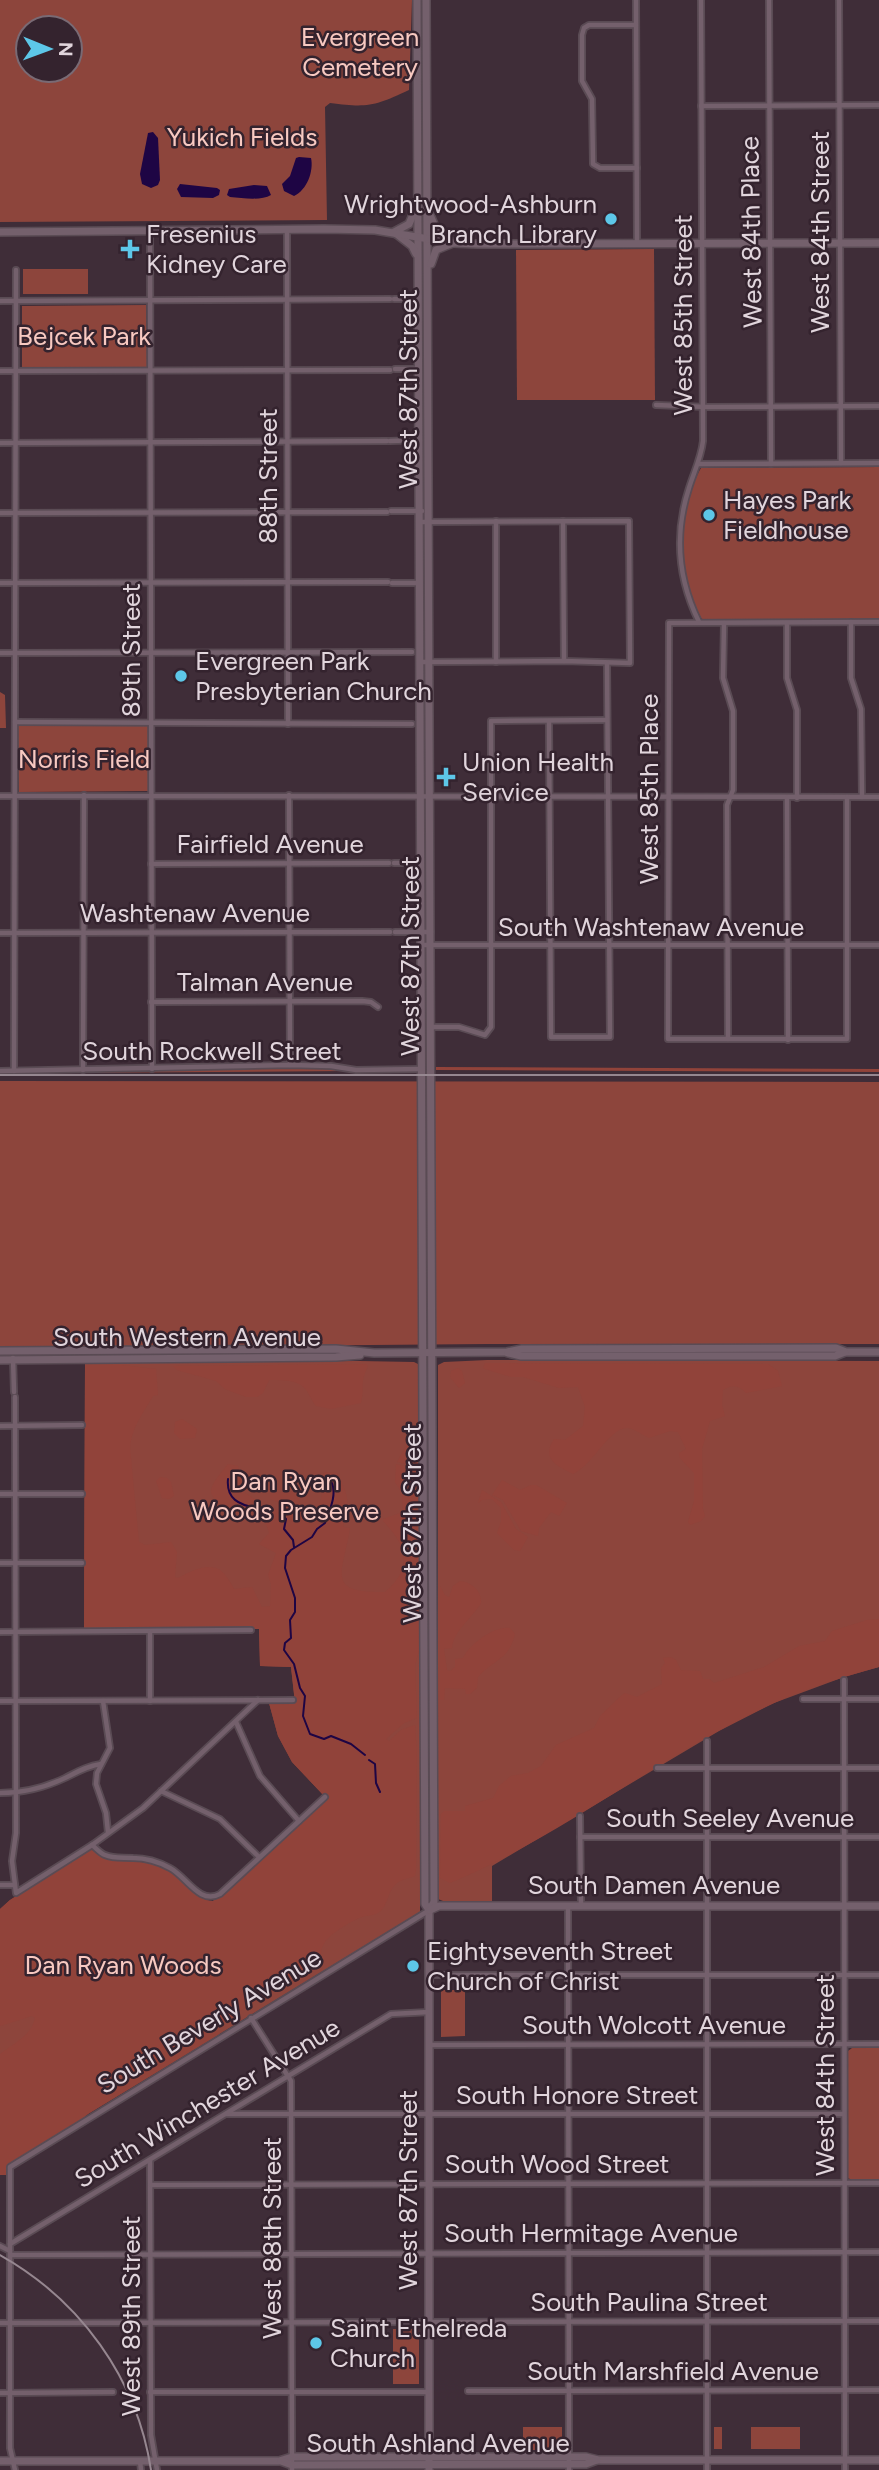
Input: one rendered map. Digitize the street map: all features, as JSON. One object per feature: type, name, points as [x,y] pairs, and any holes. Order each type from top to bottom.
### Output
[{"type":"main road","name":"West 87th Street","points":[[418,0],[418,299],[420,440],[425,511]]},
{"type":"main road","name":"West 87th Street","points":[[426,0],[427,994],[423,1069],[428,1352]]},
{"type":"main road","points":[[394,232],[410,225],[418,192]]},
{"type":"main road","points":[[428,210],[436,229],[453,243]]},
{"type":"main road","points":[[0,232],[286,229],[394,232],[453,243],[879,243]]},
{"type":"main road","points":[[394,232],[412,246],[418,258]]},
{"type":"main road","points":[[428,271],[436,250],[453,243]]},
{"type":"main road","points":[[419,369],[428,369]]},
{"type":"main road","name":"West 87th Street","points":[[425,522],[421,583],[425,662]]},
{"type":"main road","name":"West 87th Street","points":[[426,796],[422,863],[427,932]]},
{"type":"main road","name":"West 87th Street","points":[[427,994],[431,1027],[425,1904],[429,1910],[429,2464]]},
{"type":"main road","name":"South Western Avenue","points":[[0,1351],[13,1355],[336,1349],[374,1353],[507,1353],[521,1356],[835,1356],[846,1352],[879,1352]]},
{"type":"main road","name":"South Western Avenue","points":[[0,1360],[13,1355]]},
{"type":"main road","name":"South Damen Avenue","points":[[429,1910],[439,1906],[879,1906]]},
{"type":"main road","name":"South Ashland Avenue","points":[[0,2461],[14,2466],[140,2461],[586,2464],[598,2460],[879,2459]]},
{"type":"street","points":[[636,0],[637,244]]},
{"type":"street","name":"West 85th Street","points":[[699,623],[685,588],[680,554],[682,515],[699,464],[703,441],[701,0]]},
{"type":"street","name":"West 84th Place","points":[[769,0],[771,464]]},
{"type":"street","name":"West 84th Street","points":[[839,0],[841,463]]},
{"type":"street","points":[[636,25],[589,25],[584,28],[582,81],[592,99],[593,160],[596,166],[637,168]]},
{"type":"street","points":[[701,106],[879,105]]},
{"type":"street","name":"88th Street","points":[[286,229],[288,724]]},
{"type":"street","name":"89th Street","points":[[150,230],[152,1069]]},
{"type":"street","points":[[14,1071],[16,270]]},
{"type":"street","points":[[0,301],[418,299]]},
{"type":"street","points":[[0,371],[419,369]]},
{"type":"street","points":[[656,405],[879,406]]},
{"type":"street","points":[[0,443],[420,440]]},
{"type":"street","points":[[699,464],[879,463]]},
{"type":"street","points":[[0,513],[425,511]]},
{"type":"street","points":[[496,521],[496,662]]},
{"type":"street","points":[[563,521],[564,661]]},
{"type":"street","points":[[425,522],[629,521],[630,663],[425,662]]},
{"type":"street","points":[[0,583],[421,583]]},
{"type":"street","points":[[851,622],[851,678],[861,709],[862,797]]},
{"type":"street","points":[[699,623],[879,622]]},
{"type":"street","name":"West 85th Place","points":[[699,623],[669,623],[668,1039],[728,1039]]},
{"type":"street","points":[[723,623],[723,678],[733,711],[733,790],[727,805],[728,1039],[847,1039],[847,797]]},
{"type":"street","points":[[787,623],[787,678],[797,710],[797,797]]},
{"type":"street","points":[[0,653],[412,652]]},
{"type":"street","points":[[549,721],[551,1037],[610,1037],[607,663]]},
{"type":"street","points":[[431,1027],[459,1027],[487,1035],[492,1021],[491,721],[607,720]]},
{"type":"street","points":[[15,722],[412,724]]},
{"type":"street","points":[[83,1070],[84,795]]},
{"type":"street","points":[[289,795],[290,1065]]},
{"type":"street","points":[[0,796],[879,797]]},
{"type":"street","points":[[787,797],[788,1040]]},
{"type":"street","name":"Fairfield Avenue","points":[[151,864],[422,863]]},
{"type":"street","name":"Washtenaw Avenue","points":[[0,933],[427,932]]},
{"type":"street","name":"South Washtenaw Avenue","points":[[427,945],[879,945]]},
{"type":"street","name":"Talman Avenue","points":[[151,1002],[362,1001],[371,1002],[378,1007]]},
{"type":"street","name":"South Rockwell Street","points":[[0,1071],[290,1065],[331,1066],[356,1070],[423,1069]]},
{"type":"street","points":[[13,1355],[16,1833],[12,1852],[16,1894],[143,1808],[258,1700]]},
{"type":"street","points":[[0,1426],[82,1425]]},
{"type":"street","points":[[0,1494],[82,1494]]},
{"type":"street","points":[[0,1563],[82,1563]]},
{"type":"street","points":[[0,1632],[251,1630]]},
{"type":"street","points":[[150,1632],[150,1701]]},
{"type":"street","name":"West 84th Street","points":[[844,1679],[845,2470]]},
{"type":"street","points":[[803,1699],[879,1699]]},
{"type":"street","points":[[0,1701],[293,1700]]},
{"type":"street","points":[[103,1701],[111,1743],[109,1753],[97,1773],[96,1784],[106,1813],[108,1833]]},
{"type":"street","points":[[236,1722],[260,1776],[299,1821]]},
{"type":"street","points":[[707,1741],[707,2470]]},
{"type":"street","points":[[0,1793],[15,1793],[44,1786],[85,1767],[102,1763]]},
{"type":"street","points":[[657,1768],[879,1768]]},
{"type":"street","points":[[161,1791],[220,1819],[259,1857]]},
{"type":"street","points":[[92,1845],[103,1855],[148,1859],[170,1868],[204,1897],[212,1898],[220,1894],[325,1797]]},
{"type":"street","points":[[580,1816],[581,1906]]},
{"type":"street","name":"South Seeley Avenue","points":[[580,1837],[879,1837]]},
{"type":"street","points":[[0,1885],[15,1885]]},
{"type":"street","points":[[568,1906],[569,2464]]},
{"type":"street","name":"South Beverly Avenue","points":[[10,2250],[10,2167],[429,1910]]},
{"type":"street","points":[[429,1975],[879,1975]]},
{"type":"street","name":"South Winchester Avenue","points":[[10,2250],[391,2014],[429,2012]]},
{"type":"street","name":"West 88th Street","points":[[251,2018],[291,2081],[292,2464]]},
{"type":"street","name":"South Wolcott Avenue","points":[[429,2045],[879,2044]]},
{"type":"street","name":"South Honore Street","points":[[226,2114],[845,2114]]},
{"type":"street","name":"West 89th Street","points":[[150,2161],[150,2392],[151,2435],[157,2470]]},
{"type":"street","name":"South Wood Street","points":[[151,2185],[879,2183]]},
{"type":"street","name":"South Hermitage Avenue","points":[[0,2246],[10,2250],[151,2254],[879,2252]]},
{"type":"street","points":[[10,2250],[10,2452],[14,2466]]},
{"type":"street","name":"South Paulina Street","points":[[0,2323],[879,2321]]},
{"type":"street","name":"South Marshfield Avenue","points":[[468,2391],[879,2390]]},
{"type":"street","points":[[0,2393],[113,2392]]},
{"type":"street","points":[[150,2392],[429,2392]]},
{"type":"street","points":[[140,2461],[141,2470]]},
{"type":"green space","points":[[0,0],[412,0],[409,90],[371,104],[330,103],[325,107],[327,220],[0,222]]},
{"type":"green space","points":[[654,249],[655,400],[517,400],[516,250]]},
{"type":"green space","points":[[23,269],[88,269],[88,294],[23,294]]},
{"type":"green space","name":"Bejcek Park","points":[[146,305],[147,367],[22,368],[22,306]]},
{"type":"green space","points":[[879,467],[879,619],[705,621],[701,618],[687,583],[683,543],[687,504],[701,468]]},
{"type":"green space","points":[[0,692],[5,695],[6,728],[0,728]]},
{"type":"green space","name":"Norris Field","points":[[18,726],[149,726],[149,791],[19,792]]},
{"type":"green space","points":[[332,1067],[354,1071],[52,1073]]},
{"type":"green space","points":[[436,1067],[879,1069],[879,1072],[436,1070]]},
{"type":"green space","points":[[0,1081],[879,1082],[879,1344],[0,1348]]},
{"type":"green space","name":"Dan Ryan Woods Preserve","points":[[879,1361],[879,1667],[774,1703],[719,1731],[492,1866],[492,1901],[443,1901],[438,1899],[438,1365],[444,1362]]},
{"type":"green space","name":"Dan Ryan Woods","points":[[85,1362],[414,1362],[420,1365],[420,1912],[88,2114],[75,2125],[9,2164],[7,2175],[0,2175],[0,1909],[92,1849],[108,1858],[164,1868],[195,1893],[213,1901],[326,1798],[292,1762],[278,1736],[269,1703],[295,1703],[291,1667],[260,1666],[259,1629],[84,1628]]},
{"type":"green space","points":[[485,1363],[768,1364],[778,1371],[782,1386],[746,1393],[735,1386],[723,1390],[722,1405],[725,1416],[710,1421],[702,1449],[705,1516],[701,1521],[690,1525],[688,1522],[694,1501],[694,1473],[680,1458],[679,1453],[686,1449],[678,1432],[670,1431],[649,1438],[628,1428],[621,1429],[608,1439],[588,1463],[573,1474],[557,1465],[549,1452],[554,1439],[565,1440],[583,1426],[585,1407],[578,1387],[559,1388],[523,1377],[511,1377],[483,1368]]},
{"type":"green space","name":"Dan Ryan Woods","points":[[85,1365],[156,1369],[158,1395],[153,1396],[139,1420],[130,1448],[139,1542],[145,1545],[171,1542],[177,1552],[175,1577],[202,1568],[215,1568],[225,1575],[234,1589],[252,1587],[262,1607],[270,1606],[271,1584],[268,1575],[276,1553],[259,1544],[269,1533],[266,1513],[279,1509],[278,1502],[270,1499],[270,1493],[296,1491],[301,1508],[310,1512],[320,1501],[321,1477],[325,1472],[337,1473],[347,1499],[344,1527],[350,1528],[342,1577],[345,1584],[353,1589],[385,1592],[400,1574],[404,1556],[398,1539],[383,1521],[403,1512],[402,1493],[395,1482],[396,1464],[404,1466],[404,1477],[419,1477],[416,1534],[419,1550],[419,1651],[415,1665],[417,1718],[404,1723],[386,1739],[389,1741],[401,1730],[415,1725],[416,1869],[415,1876],[395,1885],[378,1913],[352,1921],[336,1931],[323,1946],[319,1959],[313,1966],[216,2026],[220,2034],[9,2164],[7,2175],[0,2175],[0,2054],[26,2034],[35,2018],[32,2016],[0,2026],[0,1909],[89,1849],[106,1858],[149,1863],[165,1869],[179,1876],[202,1898],[213,1901],[326,1798],[292,1762],[278,1736],[269,1703],[295,1703],[291,1667],[260,1666],[259,1629],[84,1628]]},
{"type":"green space","points":[[173,1366],[368,1366],[361,1403],[331,1409],[316,1406],[307,1391],[294,1382],[269,1380],[263,1393],[257,1397],[246,1397],[225,1389],[216,1381],[177,1370]]},
{"type":"green space","points":[[458,1368],[462,1371],[465,1383],[459,1388],[450,1377],[451,1371]]},
{"type":"green space","points":[[182,1419],[197,1429],[195,1438],[180,1439],[174,1433],[175,1422]]},
{"type":"green space","points":[[416,1428],[419,1475],[406,1475],[406,1464],[397,1462]]},
{"type":"green space","points":[[228,1464],[238,1466],[244,1492],[256,1500],[257,1511],[245,1515],[237,1514],[223,1506],[212,1495],[213,1485]]},
{"type":"green space","points":[[160,1477],[171,1482],[174,1496],[169,1499],[162,1498],[156,1481]]},
{"type":"green space","points":[[502,1480],[520,1490],[536,1485],[567,1503],[559,1516],[551,1512],[539,1528],[538,1536],[521,1531],[503,1500],[492,1495]]},
{"type":"green space","points":[[482,1490],[501,1502],[516,1529],[528,1537],[520,1551],[514,1550],[497,1533],[501,1522],[501,1508],[492,1499],[478,1503]]},
{"type":"green space","points":[[460,1581],[475,1588],[481,1603],[460,1630],[452,1648],[444,1649],[447,1670],[455,1667],[455,1659],[463,1658],[477,1642],[490,1633],[510,1628],[515,1634],[505,1654],[478,1677],[477,1688],[466,1694],[465,1689],[445,1688],[444,1700],[440,1700],[440,1586],[449,1597],[453,1586]]},
{"type":"green space","points":[[879,1619],[879,1667],[811,1688],[772,1704],[690,1747],[492,1864],[450,1883],[440,1878],[441,1814],[444,1811],[465,1811],[465,1806],[493,1798],[499,1786],[511,1776],[528,1773],[541,1766],[556,1745],[594,1728],[600,1716],[622,1695],[625,1693],[637,1697],[662,1684],[661,1668],[665,1663],[663,1658],[671,1657],[676,1660],[681,1670],[700,1671],[703,1679],[714,1683],[764,1667],[799,1646],[825,1641],[832,1631]]},
{"type":"green space","points":[[428,1733],[431,1733],[430,1849],[428,1834]]},
{"type":"green space","points":[[441,1990],[465,1990],[465,2036],[441,2037]]},
{"type":"green space","points":[[852,2048],[879,2048],[879,2180],[848,2178],[848,2051]]},
{"type":"green space","points":[[393,2329],[419,2329],[419,2384],[393,2384]]},
{"type":"green space","points":[[523,2427],[562,2427],[562,2450],[523,2450]]},
{"type":"green space","points":[[714,2427],[722,2427],[722,2449],[714,2449]]},
{"type":"green space","points":[[751,2427],[800,2427],[800,2449],[751,2449]]},
{"type":"shaded area","points":[[153,132],[158,138],[160,180],[158,185],[151,188],[142,184],[140,174],[148,133]]},
{"type":"shaded area","points":[[296,158],[311,158],[311,169],[306,185],[294,196],[284,191],[282,184],[290,176]]},
{"type":"shaded area","points":[[180,184],[217,188],[220,190],[219,195],[213,198],[181,197],[177,189]]},
{"type":"shaded area","points":[[267,186],[271,195],[252,199],[227,195],[229,189]]},
{"type":"waterway","points":[[228,1479],[229,1492],[235,1500],[257,1508]]},
{"type":"waterway","points":[[332,1483],[333,1498],[325,1523],[312,1537],[286,1556],[285,1568],[295,1598],[295,1612],[290,1620],[291,1638],[285,1643],[284,1650],[294,1664],[300,1688],[305,1696],[303,1716],[310,1734],[324,1739],[331,1736],[351,1744],[365,1755]]},
{"type":"waterway","points":[[280,1513],[286,1519],[284,1529],[293,1540],[294,1547]]},
{"type":"waterway","points":[[369,1760],[375,1764],[376,1783],[380,1792]]},
{"type":"railway","points":[[0,1075],[879,1075]]},
{"type":"railway","points":[[0,2255],[29,2273],[55,2295],[100,2345],[133,2404],[144,2436],[151,2470]]},
{"type":"place","name":"Wrightwood-Ashburn Branch Library","points":[[611,219]]},
{"type":"place","name":"Fresenius Kidney Care","points":[[130,249]]},
{"type":"place","name":"Hayes Park Fieldhouse","points":[[709,515]]},
{"type":"place","name":"Evergreen Park Presbyterian Church","points":[[181,676]]},
{"type":"place","name":"Union Health Service","points":[[446,777]]},
{"type":"place","name":"Eightyseventh Street Church of Christ","points":[[413,1966]]},
{"type":"place","name":"Saint Ethelreda Church","points":[[316,2343]]},
{"type":"park label","name":"Evergreen Cemetery","points":[[360,52]]},
{"type":"park label","name":"Yukich Fields","points":[[242,137]]}]
